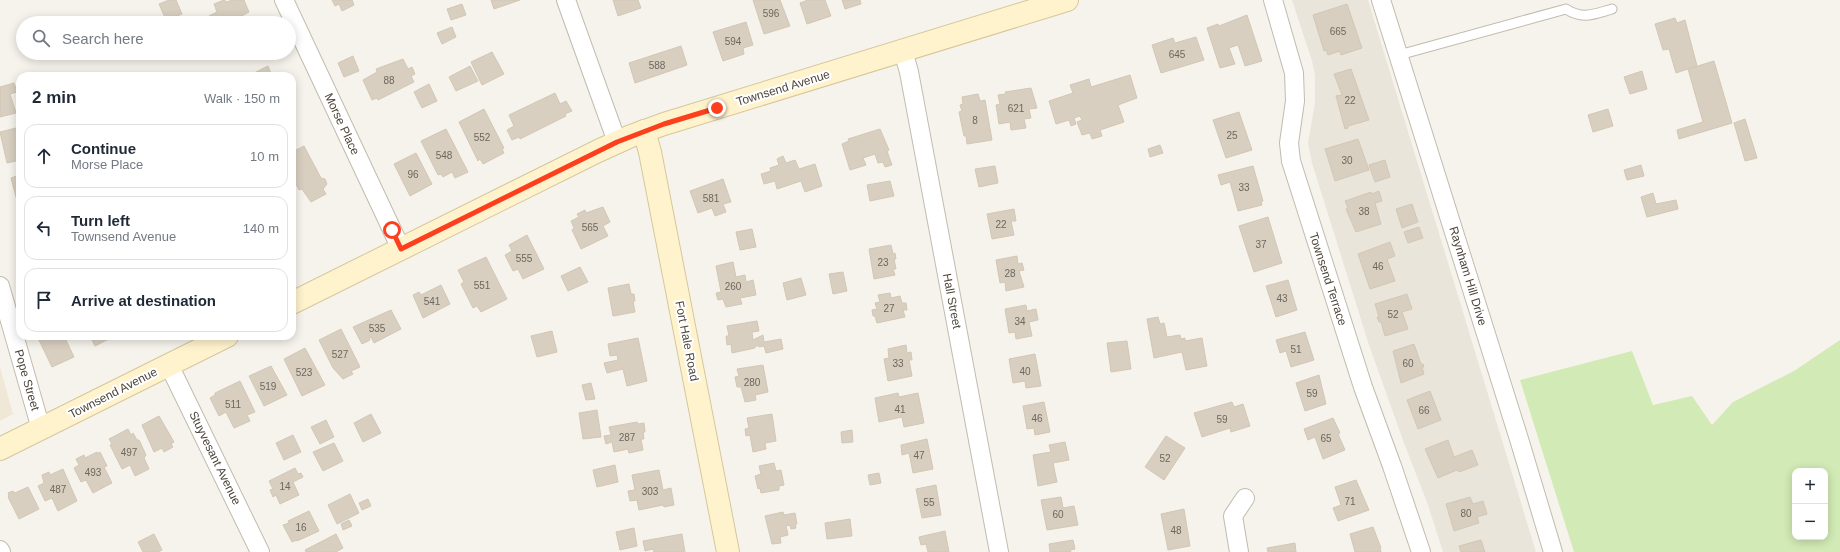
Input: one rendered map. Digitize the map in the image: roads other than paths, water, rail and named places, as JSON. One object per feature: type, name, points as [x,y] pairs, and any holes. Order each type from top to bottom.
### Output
[{"type":"main road","name":"Townsend Avenue","points":[[296,301],[617,142],[644,131],[1067,0]]},
{"type":"main road","name":"Fort Hale Road","points":[[644,131],[650,152],[728,552]]},
{"type":"main road","name":"Townsend Avenue","points":[[0,449],[218,340]]},
{"type":"street","name":"Morse Place","points":[[284,0],[292,16]]},
{"type":"street","points":[[566,0],[617,142]]},
{"type":"street","name":"Townsend Terrace","points":[[1273,0],[1294,73],[1295,101],[1289,143],[1291,161],[1362,387],[1395,473],[1421,552]]},
{"type":"street","name":"Raynham Hill Drive","points":[[1381,0],[1553,552]]},
{"type":"street","name":"Morse Place","points":[[296,26],[401,249]]},
{"type":"street","name":"Hall Street","points":[[903,51],[910,72],[999,552]]},
{"type":"street","name":"Pope Street","points":[[0,286],[41,429]]},
{"type":"street","name":"Stuyvesant Avenue","points":[[169,365],[260,552]]},
{"type":"street","points":[[1239,552],[1233,516],[1245,498]]},
{"type":"lane","points":[[1398,55],[1565,4],[1573,13],[1584,16],[1612,9]]}]
